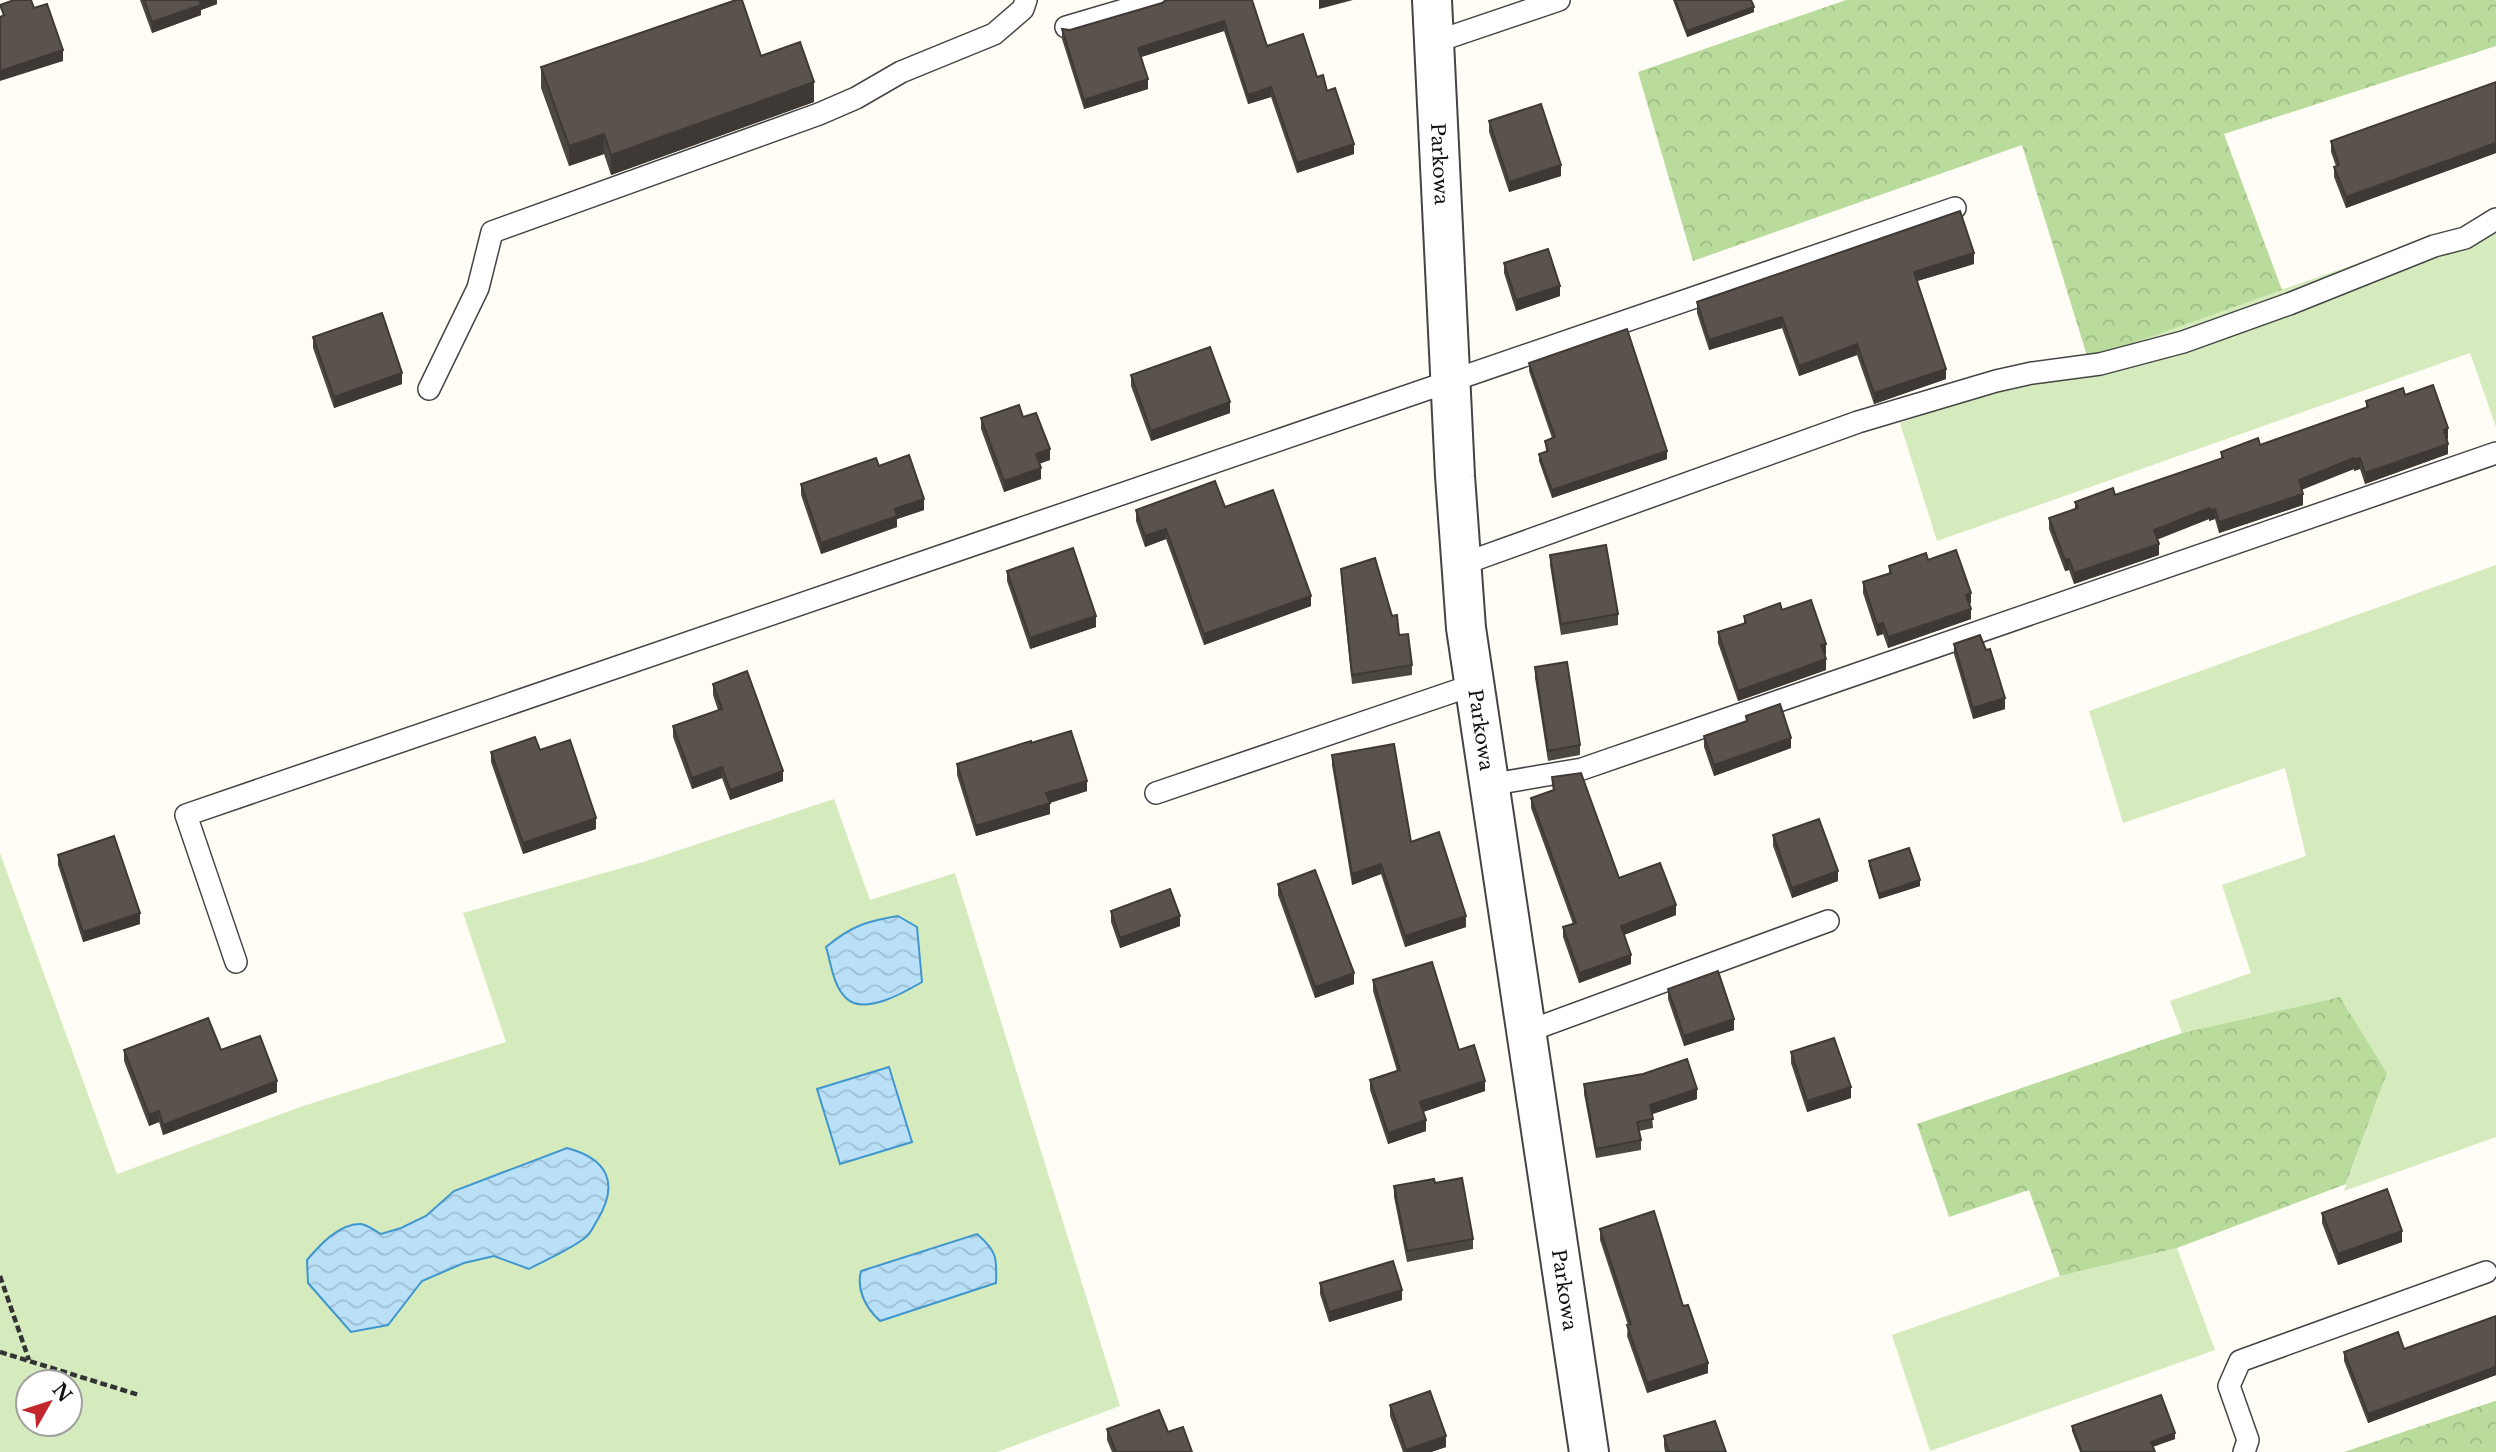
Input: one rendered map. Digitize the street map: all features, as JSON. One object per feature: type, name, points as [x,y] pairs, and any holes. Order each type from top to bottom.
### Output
[{"type":"street","name":"Parkowa","points":[[1432,0],[1432,43],[1460,565],[1473,685],[1589,1452]]},
{"type":"lane","points":[[429,389],[478,288],[492,232],[844,104],[901,72],[994,34],[1023,9],[1026,0]]},
{"type":"lane","points":[[1066,27],[1158,0]]},
{"type":"lane","points":[[1432,43],[1559,0]]},
{"type":"lane","points":[[236,962],[186,815],[1955,208]]},
{"type":"lane","points":[[1460,565],[1858,422],[1996,381],[2100,364],[2183,342],[2289,304],[2434,246],[2465,238],[2496,219]]},
{"type":"lane","points":[[1488,785],[1582,769],[2496,453]]},
{"type":"lane","points":[[1156,793],[1473,685]]},
{"type":"lane","points":[[1525,1032],[1828,920]]},
{"type":"lane","points":[[2244,1452],[2248,1440],[2229,1386],[2240,1361],[2486,1272]]},
{"type":"path","points":[[0,1276],[29,1360]]},
{"type":"path","points":[[0,1352],[139,1395]]},
{"type":"green space","points":[[1846,0],[2496,0],[2496,46],[2224,134],[2282,290],[2088,359],[2022,145],[1693,261],[1638,72]]},
{"type":"green space","points":[[2496,215],[2496,427],[2470,353],[1937,541],[1900,423]]},
{"type":"green space","points":[[2496,565],[2496,1137],[2344,1191],[2387,1073],[2340,997],[2182,1033],[2170,1001],[2251,973],[2222,885],[2306,856],[2285,768],[2123,823],[2089,711]]},
{"type":"green space","points":[[834,799],[870,900],[955,873],[1120,1406],[997,1452],[0,1452],[0,853],[117,1174],[303,1106],[506,1042],[463,913],[643,862]]},
{"type":"green space","points":[[2340,997],[2387,1073],[2346,1184],[2177,1248],[2060,1276],[2029,1190],[1949,1217],[1917,1124],[2182,1033]]},
{"type":"green space","points":[[2177,1248],[2215,1350],[1930,1451],[1892,1335],[2060,1276]]},
{"type":"green space","points":[[2495,1401],[2496,1452],[2344,1452]]},
{"type":"water","points":[[898,916],[917,927],[922,982],[884,1001],[854,1003],[846,998],[838,987],[826,947],[843,934],[860,926]]},
{"type":"water","points":[[889,1067],[912,1142],[840,1164],[817,1089]]},
{"type":"water","points":[[567,1148],[592,1159],[600,1166],[606,1174],[608,1194],[588,1235],[558,1254],[529,1269],[494,1256],[464,1263],[422,1281],[388,1325],[351,1332],[308,1283],[307,1260],[337,1231],[361,1224],[381,1234],[401,1228],[426,1216],[454,1191]]},
{"type":"water","points":[[977,1234],[989,1245],[994,1255],[996,1283],[880,1321],[870,1310],[861,1292],[861,1271]]},
{"type":"building","points":[[14,0],[31,0],[34,8],[47,4],[63,50],[0,71],[0,17],[4,15],[0,5]]},
{"type":"building","points":[[144,0],[199,0],[201,5],[152,22]]},
{"type":"building","points":[[742,0],[761,56],[800,42],[814,82],[611,155],[604,134],[569,146],[541,67]]},
{"type":"building","points":[[1166,0],[1252,0],[1267,46],[1303,34],[1317,77],[1323,75],[1327,91],[1335,88],[1354,144],[1297,163],[1271,87],[1248,95],[1224,21],[1138,48],[1148,79],[1084,100],[1062,29],[1070,30]]},
{"type":"building","points":[[1675,0],[1751,0],[1754,7],[1687,31]]},
{"type":"building","points":[[2496,82],[2496,143],[2346,197],[2334,167],[2339,165],[2331,141]]},
{"type":"building","points":[[1541,104],[1561,165],[1509,182],[1489,121]]},
{"type":"building","points":[[1960,211],[1974,253],[1914,272],[1946,369],[1874,393],[1857,344],[1799,366],[1782,317],[1709,340],[1697,302]]},
{"type":"building","points":[[1548,249],[1560,286],[1516,300],[1504,263]]},
{"type":"building","points":[[382,313],[402,373],[334,397],[313,337]]},
{"type":"building","points":[[1627,329],[1667,451],[1552,490],[1539,454],[1548,451],[1545,441],[1555,437],[1529,363]]},
{"type":"building","points":[[1210,347],[1230,402],[1151,431],[1131,375]]},
{"type":"building","points":[[2433,385],[2448,428],[2444,430],[2448,444],[2365,473],[2360,458],[2354,458],[2299,480],[2303,494],[2219,522],[2215,509],[2209,508],[2154,530],[2159,544],[2074,573],[2069,559],[2065,560],[2049,518],[2078,508],[2075,502],[2113,488],[2115,495],[2223,458],[2221,452],[2258,438],[2260,445],[2368,407],[2366,401],[2403,388],[2405,395]]},
{"type":"building","points":[[1019,405],[1023,417],[1036,413],[1050,449],[1036,454],[1041,468],[1004,481],[981,418]]},
{"type":"building","points":[[909,455],[924,499],[895,509],[897,516],[821,543],[801,484],[876,458],[879,466]]},
{"type":"building","points":[[1215,481],[1225,507],[1273,490],[1311,596],[1204,634],[1166,529],[1145,536],[1136,510]]},
{"type":"building","points":[[1606,545],[1618,614],[1561,624],[1550,555]]},
{"type":"building","points":[[1073,548],[1096,616],[1030,638],[1007,571]]},
{"type":"building","points":[[1956,550],[1971,593],[1966,595],[1971,609],[1888,637],[1883,623],[1877,625],[1863,582],[1891,573],[1889,566],[1926,553],[1928,560]]},
{"type":"building","points":[[1375,558],[1392,616],[1397,615],[1399,635],[1408,634],[1412,665],[1352,675],[1341,569]]},
{"type":"building","points":[[1811,600],[1826,644],[1821,645],[1826,659],[1738,691],[1718,632],[1746,623],[1744,616],[1780,603],[1782,610]]},
{"type":"building","points":[[1980,635],[1986,650],[1990,649],[2005,698],[1973,708],[1954,644]]},
{"type":"building","points":[[1567,662],[1580,745],[1548,751],[1535,667]]},
{"type":"building","points":[[747,671],[783,771],[730,790],[722,767],[692,778],[673,726],[722,709],[713,684]]},
{"type":"building","points":[[1780,704],[1791,738],[1714,765],[1704,736],[1747,721],[1746,716]]},
{"type":"building","points":[[1071,731],[1087,781],[1046,793],[1050,803],[976,826],[957,764]]},
{"type":"building","points":[[535,737],[540,750],[570,740],[596,818],[523,843],[491,752]]},
{"type":"building","points":[[1394,744],[1411,842],[1439,832],[1466,916],[1405,936],[1381,864],[1352,874],[1332,755]]},
{"type":"building","points":[[1581,773],[1619,878],[1660,863],[1676,905],[1621,926],[1631,955],[1579,973],[1563,927],[1576,923],[1531,798],[1554,790],[1552,777]]},
{"type":"building","points":[[1819,819],[1838,871],[1792,888],[1773,835]]},
{"type":"building","points":[[114,836],[140,913],[83,932],[58,855]]},
{"type":"building","points":[[1909,848],[1920,880],[1879,894],[1869,861]]},
{"type":"building","points":[[1315,870],[1354,973],[1315,987],[1278,884]]},
{"type":"building","points":[[1170,889],[1180,916],[1120,938],[1111,911]]},
{"type":"building","points":[[1432,962],[1459,1050],[1474,1045],[1485,1081],[1420,1102],[1426,1120],[1388,1133],[1370,1080],[1400,1070],[1373,980]]},
{"type":"building","points":[[1718,971],[1734,1019],[1684,1036],[1668,989]]},
{"type":"building","points":[[208,1018],[221,1050],[260,1036],[277,1081],[163,1125],[159,1111],[149,1115],[124,1050]]},
{"type":"building","points":[[1834,1038],[1851,1087],[1807,1101],[1791,1052]]},
{"type":"building","points":[[1687,1059],[1697,1089],[1650,1105],[1653,1119],[1637,1122],[1641,1140],[1596,1149],[1584,1084],[1643,1074]]},
{"type":"building","points":[[1462,1178],[1473,1239],[1407,1251],[1394,1186],[1434,1179],[1435,1183]]},
{"type":"building","points":[[2387,1189],[2402,1231],[2338,1254],[2322,1213]]},
{"type":"building","points":[[1654,1211],[1683,1306],[1688,1305],[1708,1363],[1647,1383],[1627,1325],[1631,1324],[1600,1229]]},
{"type":"building","points":[[1393,1261],[1402,1290],[1329,1312],[1320,1283]]},
{"type":"building","points":[[2496,1316],[2496,1367],[2368,1414],[2344,1352],[2398,1332],[2404,1349]]},
{"type":"building","points":[[1430,1391],[1446,1436],[1406,1450],[1390,1405]]},
{"type":"building","points":[[2161,1395],[2175,1433],[2151,1442],[2155,1452],[2082,1452],[2072,1426]]},
{"type":"building","points":[[1159,1410],[1168,1432],[1183,1427],[1192,1452],[1116,1452],[1107,1429]]},
{"type":"building","points":[[1715,1421],[1726,1452],[1669,1452],[1664,1436]]}]
